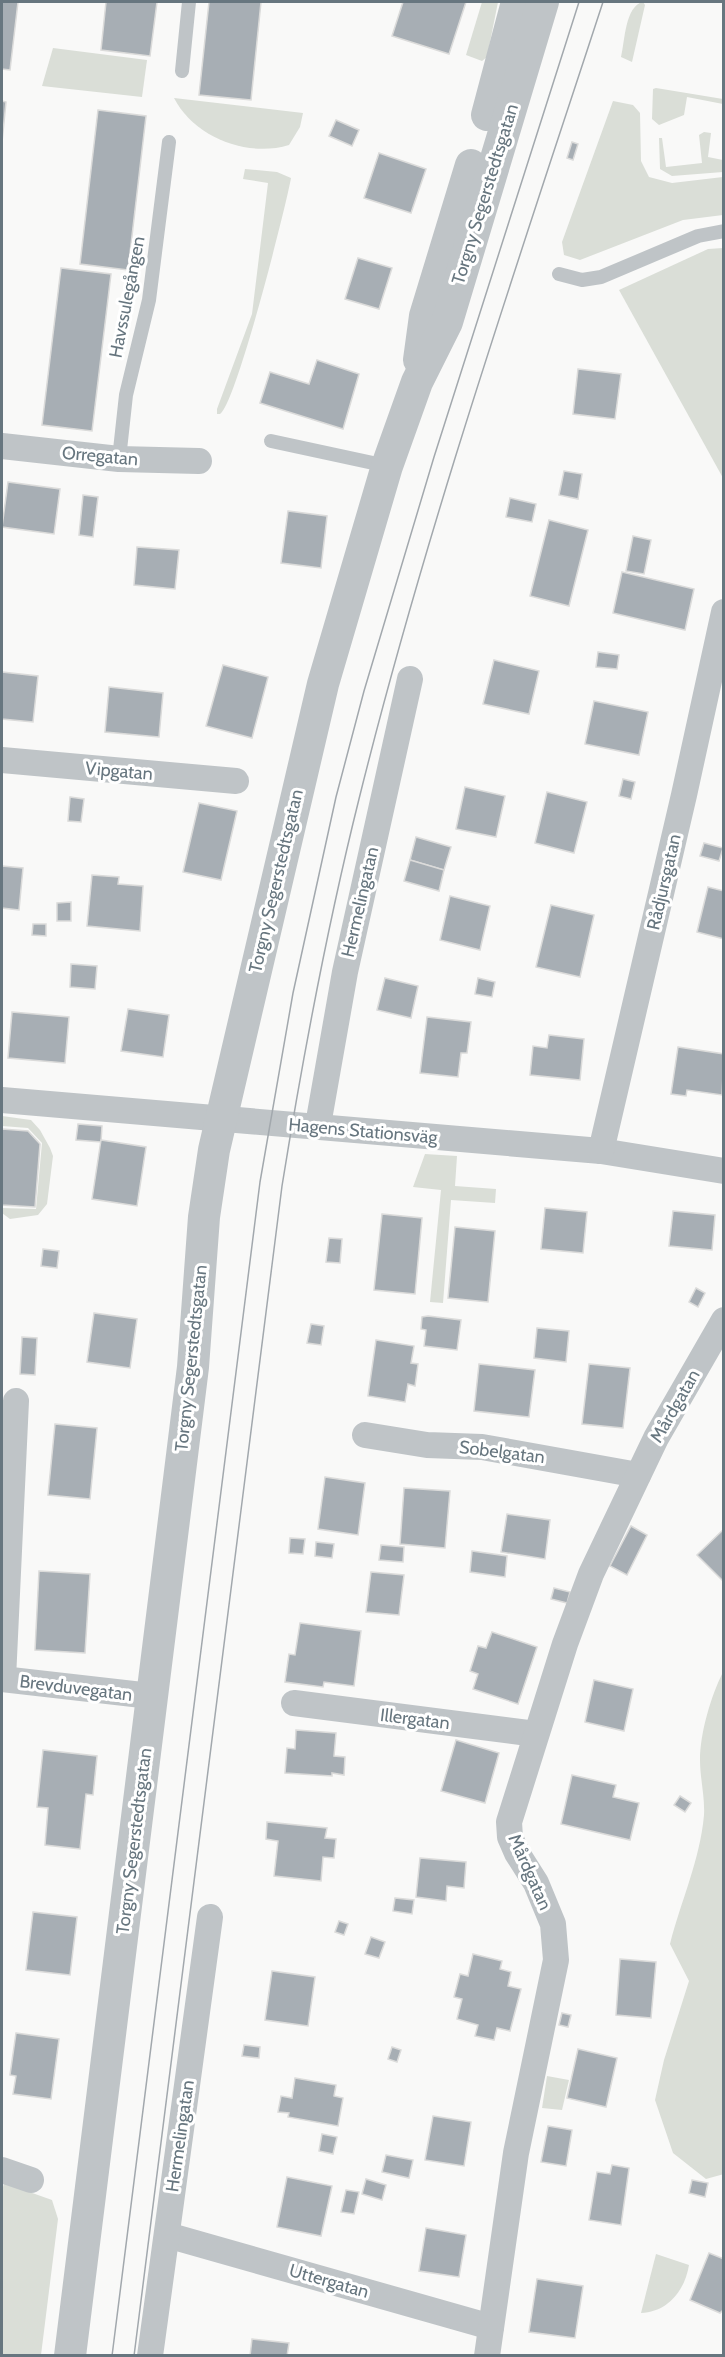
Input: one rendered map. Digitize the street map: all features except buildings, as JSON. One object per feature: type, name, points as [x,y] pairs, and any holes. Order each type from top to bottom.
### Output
[{"type":"street","name":"Torgny Segerstedtsgatan","points":[[417,382],[425,316],[490,104],[517,2]]},
{"type":"street","name":"Torgny Segerstedtsgatan","points":[[70,2355],[193,1367],[204,1217],[221,1118],[323,684],[387,466],[417,382],[447,322],[543,2]]},
{"type":"street","name":"Orregatan","points":[[2,447],[119,459],[199,461]]},
{"type":"street","name":"Rådjursgatan","points":[[601,1151],[684,795],[723,612]]},
{"type":"street","name":"Hermelingatan","points":[[318,1125],[345,972],[410,680]]},
{"type":"street","name":"Vipgatan","points":[[2,760],[236,781]]},
{"type":"street","name":"Hagens Stationsväg","points":[[2,1100],[318,1125],[601,1151],[723,1171]]},
{"type":"street","name":"Mårdgatan","points":[[487,2355],[516,2153],[556,1960],[553,1924],[536,1883],[510,1837],[509,1822],[536,1734],[591,1574],[638,1475],[723,1320]]},
{"type":"street","points":[[2,1679],[16,1401]]},
{"type":"street","name":"Sobelgatan","points":[[365,1435],[427,1445],[506,1451],[638,1475]]},
{"type":"street","name":"Brevduvegatan","points":[[2,1679],[151,1696]]},
{"type":"street","name":"Illergatan","points":[[294,1703],[536,1734]]},
{"type":"street","name":"Hermelingatan","points":[[150,2355],[210,1917]]},
{"type":"street","points":[[2,2170],[31,2180]]},
{"type":"street","name":"Uttergatan","points":[[167,2235],[492,2327]]},
{"type":"lane","points":[[182,71],[189,2]]},
{"type":"lane","name":"Havssulegången","points":[[119,459],[126,395],[149,300],[170,142]]},
{"type":"lane","points":[[559,274],[582,280],[601,277],[698,236],[723,231]]},
{"type":"lane","points":[[271,441],[387,466]]},
{"type":"shaded area","points":[[482,2],[498,2],[487,57],[482,61],[466,55]]},
{"type":"shaded area","points":[[643,2],[645,5],[632,62],[621,57],[625,34],[629,17],[637,5]]},
{"type":"shaded area","points":[[53,48],[147,60],[142,97],[42,86]]},
{"type":"shaded area","points":[[653,89],[723,99],[723,104],[687,97],[684,115],[659,125],[652,119]]},
{"type":"shaded area","points":[[174,98],[303,113],[300,127],[289,145],[256,149],[223,141],[208,133],[183,112]]},
{"type":"shaded area","points":[[613,101],[633,105],[640,113],[641,161],[649,177],[672,183],[723,177],[723,215],[683,220],[580,260],[564,255],[562,242]]},
{"type":"shaded area","points":[[704,132],[711,133],[708,157],[723,160],[723,172],[672,176],[660,169],[659,138],[662,138],[666,167],[702,163],[699,135]]},
{"type":"shaded area","points":[[245,169],[277,172],[291,178],[271,263],[248,343],[227,402],[220,414],[217,414],[252,314],[268,183],[243,179]]},
{"type":"shaded area","points":[[724,248],[723,478],[619,290],[708,249]]},
{"type":"shaded area","points":[[2,1116],[31,1120],[40,1130],[53,1156],[47,1204],[38,1215],[10,1219],[2,1213],[2,1208],[36,1209],[42,1143],[28,1128],[2,1126]]},
{"type":"shaded area","points":[[425,1154],[457,1156],[455,1186],[496,1189],[495,1203],[451,1200],[443,1303],[430,1302],[441,1190],[413,1187]]},
{"type":"shaded area","points":[[723,1672],[724,2174],[706,2179],[673,2153],[655,2100],[664,2060],[689,1981],[670,1944],[702,1832],[704,1808],[700,1749],[710,1703]]},
{"type":"shaded area","points":[[547,2076],[569,2080],[562,2110],[542,2108]]},
{"type":"shaded area","points":[[4,2183],[52,2200],[58,2219],[41,2355],[2,2356],[2,2191]]},
{"type":"shaded area","points":[[656,2254],[689,2265],[687,2274],[679,2291],[667,2304],[651,2312],[641,2313]]},
{"type":"tram line","points":[[112,2356],[260,1182],[293,993],[336,797],[364,691],[434,457],[579,2]]},
{"type":"tram line","points":[[134,2356],[282,1186],[316,992],[359,799],[413,598],[474,398],[603,2]]}]
